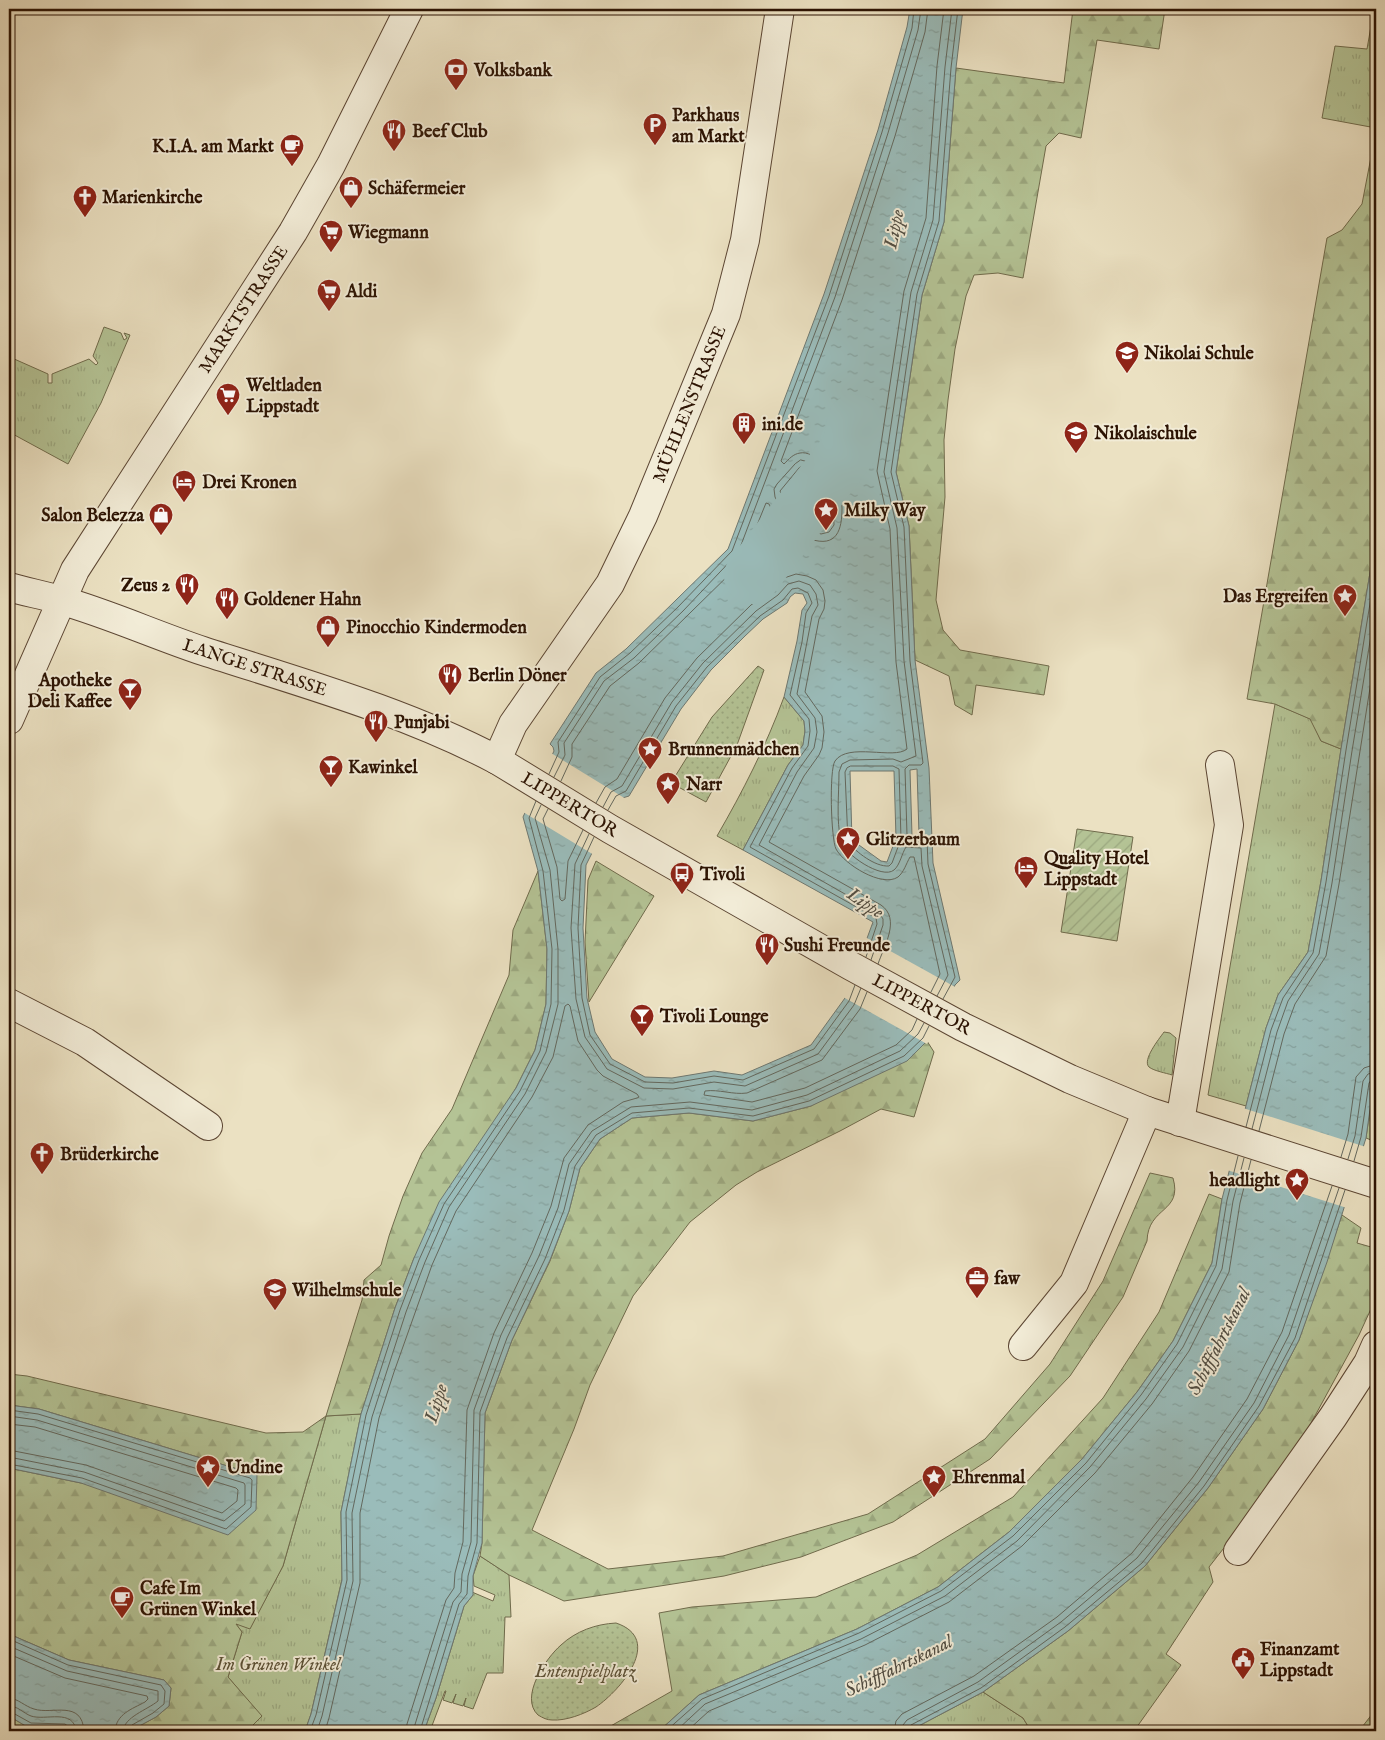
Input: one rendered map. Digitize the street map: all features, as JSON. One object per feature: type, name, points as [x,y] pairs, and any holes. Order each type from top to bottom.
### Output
[{"type":"street","name":"MARKTSTRASSE","points":[[9,720],[60,600],[75,570],[293,232],[331,165],[409,9]]},
{"type":"street","name":"MÜHLENSTRASSE","points":[[496,760],[513,724],[610,584],[643,516],[726,314],[745,240],[780,9]]},
{"type":"street","name":"LANGE STRASSE","points":[[9,587],[60,600],[201,650],[347,697],[407,719],[496,760]]},
{"type":"street","name":"LIPPERTOR","points":[[496,760],[610,829],[851,966],[947,1019],[1070,1079],[1147,1111],[1372,1183]]},
{"type":"street","points":[[1180,1122],[1229,825],[1220,765]]},
{"type":"street","points":[[9,1003],[85,1042],[208,1126]]},
{"type":"street","points":[[1023,1346],[1074,1283],[1147,1111]]},
{"type":"street","points":[[1238,1551],[1333,1417],[1368,1362],[1376,1345]]},
{"type":"green space","points":[[1073,9],[1165,9],[1159,49],[1097,40],[1081,138],[1059,133],[1046,146],[1023,278],[998,273],[974,275],[966,296],[955,349],[944,440],[945,497],[936,600],[943,630],[960,650],[1049,666],[1044,695],[976,685],[972,715],[955,705],[949,676],[915,660],[909,526],[896,472],[922,295],[944,222],[956,68],[1064,83]]},
{"type":"green space","points":[[1374,9],[1376,9],[1376,128],[1322,118],[1335,46],[1367,49]]},
{"type":"green space","points":[[1376,131],[1376,536],[1341,749],[1321,741],[1310,719],[1275,704],[1247,699],[1327,238],[1342,230],[1362,204]]},
{"type":"green space","points":[[104,327],[121,333],[124,340],[127,338],[124,333],[130,335],[101,403],[68,464],[9,432],[9,361],[12,358],[48,374],[48,383],[52,383],[52,374],[89,359],[96,365],[98,363],[93,356]]},
{"type":"green space","points":[[804,471],[823,493],[823,523],[795,514],[785,492]]},
{"type":"green space","points":[[758,666],[764,670],[737,745],[706,802],[671,783],[712,717]]},
{"type":"green space","points":[[784,697],[804,721],[803,745],[788,765],[743,850],[717,836],[754,768]]},
{"type":"green space","points":[[1275,704],[1311,719],[1321,741],[1341,749],[1308,952],[1278,995],[1266,1028],[1246,1106],[1208,1095]]},
{"type":"green space","points":[[1077,829],[1133,837],[1117,941],[1061,932]]},
{"type":"green space","points":[[596,861],[654,896],[589,1002],[585,942],[588,880]]},
{"type":"green space","points":[[538,871],[547,949],[546,1004],[535,1050],[516,1088],[414,1258],[395,1308],[361,1414],[326,1416],[362,1300],[364,1280],[381,1265],[403,1196],[422,1153],[452,1109],[509,975],[513,930]]},
{"type":"green space","points":[[1164,1032],[1170,1033],[1176,1038],[1172,1075],[1154,1070],[1147,1064],[1149,1055]]},
{"type":"green space","points":[[927,1041],[934,1052],[914,1117],[881,1109],[757,1172],[736,1185],[690,1222],[633,1296],[590,1385],[532,1530],[608,1569],[723,1556],[868,1514],[985,1439],[1050,1364],[1103,1281],[1150,1173],[1173,1178],[1175,1189],[1173,1198],[1153,1221],[1147,1241],[1123,1297],[1070,1376],[990,1459],[893,1522],[801,1557],[724,1576],[564,1601],[509,1575],[480,1556],[482,1543],[485,1413],[512,1340],[550,1261],[569,1211],[580,1168],[600,1139],[632,1118],[689,1113],[753,1121],[811,1106]]},
{"type":"green space","points":[[1376,1066],[1376,1142],[1366,1138]]},
{"type":"green space","points":[[1209,1194],[1222,1199],[1212,1263],[1173,1341],[1137,1392],[1082,1459],[1009,1532],[938,1587],[857,1629],[699,1695],[659,1731],[602,1731],[672,1691],[659,1613],[692,1607],[816,1597],[917,1555],[1013,1497],[1103,1398],[1159,1312]]},
{"type":"green space","points":[[1342,1215],[1361,1228],[1357,1243],[1371,1247],[1376,1259],[1376,1298],[1359,1335],[1304,1436],[1249,1516],[1209,1567],[1213,1582],[1166,1654],[1181,1665],[1134,1731],[1031,1731],[1023,1718],[983,1692],[1068,1631],[1145,1566],[1208,1488],[1263,1409],[1299,1340]]},
{"type":"green space","points":[[9,1374],[27,1376],[266,1433],[303,1432],[326,1416],[283,1566],[250,1629],[236,1624],[242,1632],[228,1677],[262,1716],[247,1731],[130,1731],[156,1717],[169,1706],[171,1688],[164,1680],[69,1660],[9,1634],[9,1468],[81,1483],[257,1475],[39,1409],[9,1405]]},
{"type":"green space","name":"Im Grünen Winkel","points":[[361,1414],[341,1512],[342,1579],[311,1714],[305,1731],[247,1731],[261,1716],[228,1677],[242,1632],[235,1623],[250,1628],[283,1566],[326,1416]]},
{"type":"green space","points":[[480,1556],[509,1575],[511,1617],[505,1617],[503,1673],[487,1673],[473,1709],[464,1706],[466,1698],[463,1706],[453,1703],[456,1694],[452,1703],[443,1700],[445,1691],[430,1731],[424,1731],[464,1606],[473,1595],[472,1592],[493,1601],[495,1595],[474,1586],[473,1576]]},
{"type":"green space","name":"Entenspielplatz","points":[[616,1623],[630,1631],[637,1640],[637,1652],[633,1665],[616,1689],[596,1707],[575,1716],[552,1720],[538,1715],[533,1707],[531,1698],[537,1678],[548,1659],[567,1640],[580,1632],[601,1625]]},
{"type":"green space","points":[[983,1692],[1023,1718],[1031,1731],[909,1731]]},
{"type":"green space","points":[[1376,1709],[1376,1731],[1359,1731]]},
{"type":"green space","points":[[9,1716],[29,1728],[63,1728],[67,1731],[9,1731]]},
{"type":"water","points":[[910,9],[963,9],[956,68],[944,222],[922,295],[896,472],[909,526],[915,660],[929,768],[933,863],[960,980],[955,985],[927,1041],[907,1061],[811,1106],[753,1121],[689,1113],[632,1118],[600,1139],[580,1168],[569,1211],[550,1260],[512,1340],[485,1413],[482,1543],[473,1576],[473,1595],[464,1606],[424,1731],[305,1731],[311,1714],[342,1580],[341,1512],[361,1414],[395,1308],[414,1258],[439,1202],[516,1088],[535,1050],[546,1004],[547,949],[538,871],[523,817],[554,751],[550,744],[596,673],[626,649],[728,549],[824,294],[878,130],[907,27]],"holes":[[[804,471],[823,493],[822,523],[795,514],[785,492]],[[795,593],[803,594],[807,603],[802,610],[784,697],[804,721],[803,745],[788,765],[743,850],[873,922],[845,998],[811,1045],[742,1075],[714,1071],[672,1078],[645,1077],[612,1059],[595,1032],[587,998],[583,928],[586,865],[619,799],[629,796],[681,709],[711,670],[763,619],[787,603]],[[917,769],[919,835],[912,836],[910,770]],[[850,771],[894,771],[896,838],[887,862],[881,861],[852,840]]]},
{"type":"water","name":"Schifffahrtskanal","points":[[1376,536],[1376,1066],[1366,1138],[1327,1262],[1299,1340],[1263,1409],[1208,1488],[1145,1566],[1068,1631],[983,1692],[909,1731],[659,1731],[699,1695],[857,1629],[938,1587],[1009,1532],[1082,1459],[1137,1392],[1173,1341],[1212,1263],[1222,1199],[1266,1028],[1278,995],[1308,952]]},
{"type":"water","points":[[9,1405],[39,1409],[257,1475],[256,1510],[228,1535],[81,1483],[9,1468]]},
{"type":"water","points":[[9,1634],[69,1660],[164,1680],[171,1688],[169,1706],[156,1717],[130,1731],[67,1731],[63,1728],[29,1728],[9,1716]]},
{"type":"pier","points":[[551,753],[626,799],[621,801],[594,855],[523,812]]},
{"type":"pier","points":[[865,937],[957,988],[927,1044],[843,997]]},
{"type":"pier","points":[[1243,1108],[1366,1147],[1347,1208],[1227,1170]]},
{"type":"waterway","name":"Lippe","points":[[752,576],[850,448],[855,422]]},
{"type":"place","name":"Volksbank","points":[[456,91]]},
{"type":"place","name":"Parkhaus am Markt","points":[[655,146]]},
{"type":"place","name":"Beef Club","points":[[394,152]]},
{"type":"place","name":"K.I.A. am Markt","points":[[292,167]]},
{"type":"place","name":"Schäfermeier","points":[[351,209]]},
{"type":"place","name":"Marienkirche","points":[[85,218]]},
{"type":"place","name":"Wiegmann","points":[[331,253]]},
{"type":"place","name":"Aldi","points":[[329,312]]},
{"type":"place","name":"Nikolai Schule","points":[[1127,374]]},
{"type":"place","name":"Weltladen Lippstadt","points":[[228,416]]},
{"type":"place","name":"ini.de","points":[[744,445]]},
{"type":"place","name":"Nikolaischule","points":[[1076,454]]},
{"type":"place","name":"Drei Kronen","points":[[184,503]]},
{"type":"place","name":"Milky Way","points":[[826,531]]},
{"type":"place","name":"Salon Belezza","points":[[161,536]]},
{"type":"place","name":"Zeus 2","points":[[187,606]]},
{"type":"place","name":"Das Ergreifen","points":[[1345,617]]},
{"type":"place","name":"Goldener Hahn","points":[[227,620]]},
{"type":"place","name":"Pinocchio Kindermoden","points":[[328,648]]},
{"type":"place","name":"Berlin Döner","points":[[450,696]]},
{"type":"place","name":"Apotheke Deli Kaffee","points":[[130,711]]},
{"type":"place","name":"Punjabi","points":[[376,743]]},
{"type":"place","name":"Brunnenmädchen","points":[[650,770]]},
{"type":"place","name":"Kawinkel","points":[[331,788]]},
{"type":"place","name":"Narr","points":[[668,805]]},
{"type":"place","name":"Glitzerbaum","points":[[848,860]]},
{"type":"place","name":"Quality Hotel Lippstadt","points":[[1026,889]]},
{"type":"place","name":"Tivoli","points":[[682,895]]},
{"type":"place","name":"Sushi Freunde","points":[[767,966]]},
{"type":"place","name":"Tivoli Lounge","points":[[642,1037]]},
{"type":"place","name":"Brüderkirche","points":[[42,1175]]},
{"type":"place","name":"headlight","points":[[1297,1201]]},
{"type":"place","name":"faw","points":[[977,1299]]},
{"type":"place","name":"Wilhelmschule","points":[[275,1311]]},
{"type":"place","name":"Undine","points":[[208,1488]]},
{"type":"place","name":"Ehrenmal","points":[[934,1498]]},
{"type":"place","name":"Cafe Im Grünen Winkel","points":[[122,1619]]},
{"type":"place","name":"Finanzamt Lippstadt","points":[[1243,1680]]}]
